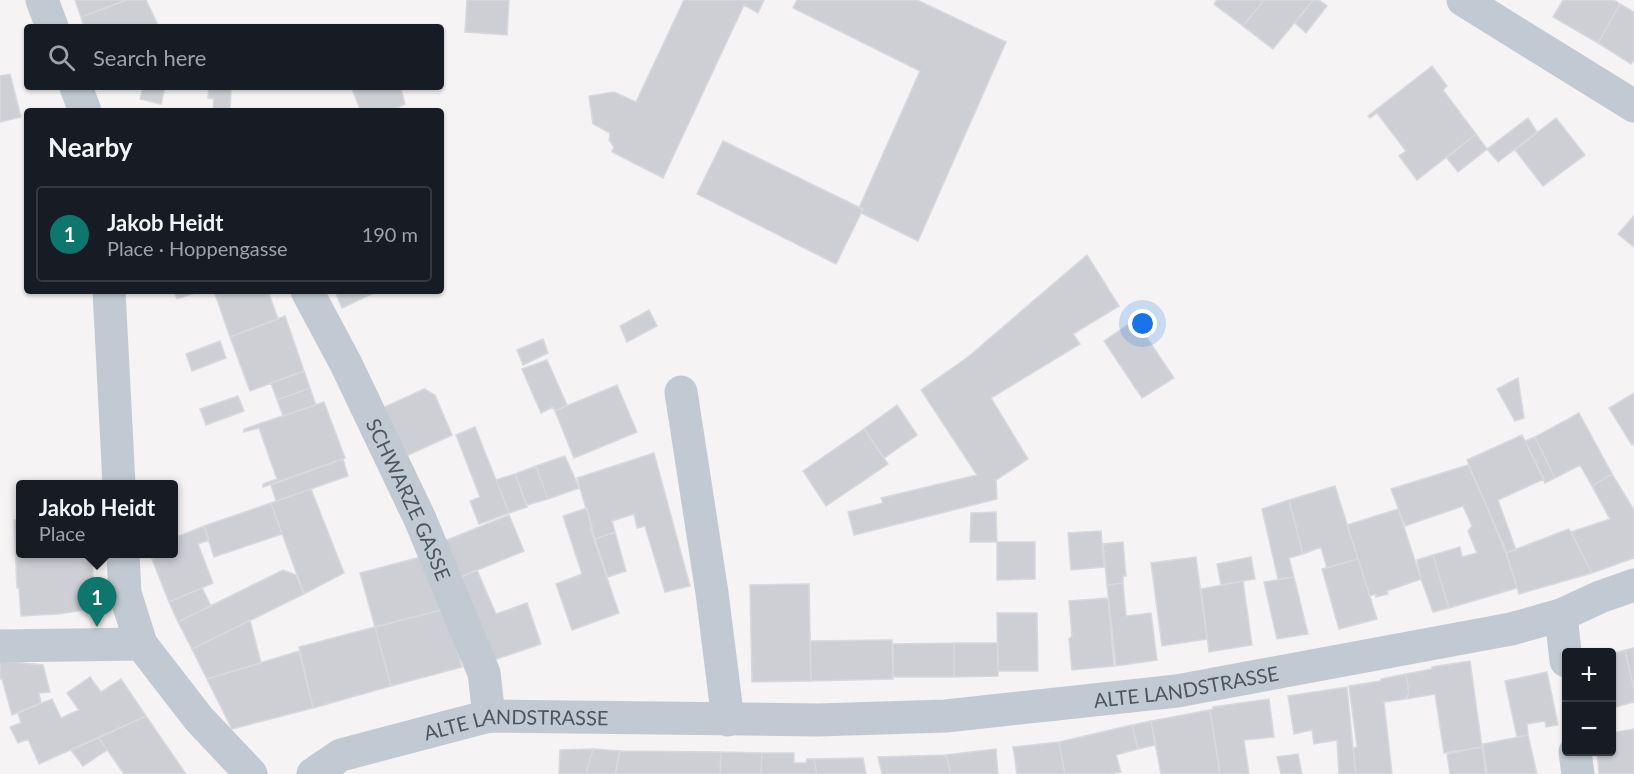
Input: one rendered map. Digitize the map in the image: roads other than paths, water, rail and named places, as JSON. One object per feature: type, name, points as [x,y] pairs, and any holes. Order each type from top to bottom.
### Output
[{"type":"street","points":[[42,0],[51,24]]},
{"type":"street","points":[[1463,0],[1634,106]]},
{"type":"street","points":[[76,90],[84,108]]},
{"type":"street","points":[[109,294],[119,480]]},
{"type":"street","name":"SCHWARZE GASSE","points":[[309,294],[346,364],[420,519],[484,673],[489,716]]},
{"type":"street","points":[[681,392],[712,593],[728,720]]},
{"type":"street","points":[[123,558],[125,593],[141,644],[199,719],[251,774]]},
{"type":"street","name":"ALTE LANDSTRASSE","points":[[314,774],[341,755],[489,716],[728,720],[939,716],[1177,691],[1467,639],[1562,615],[1600,597],[1634,585]]},
{"type":"street","points":[[1562,615],[1565,648]]},
{"type":"street","points":[[0,646],[141,644]]},
{"type":"street","points":[[1576,756],[1578,774]]},
{"type":"place","name":"Jakob Heidt","points":[[97,627]]}]
